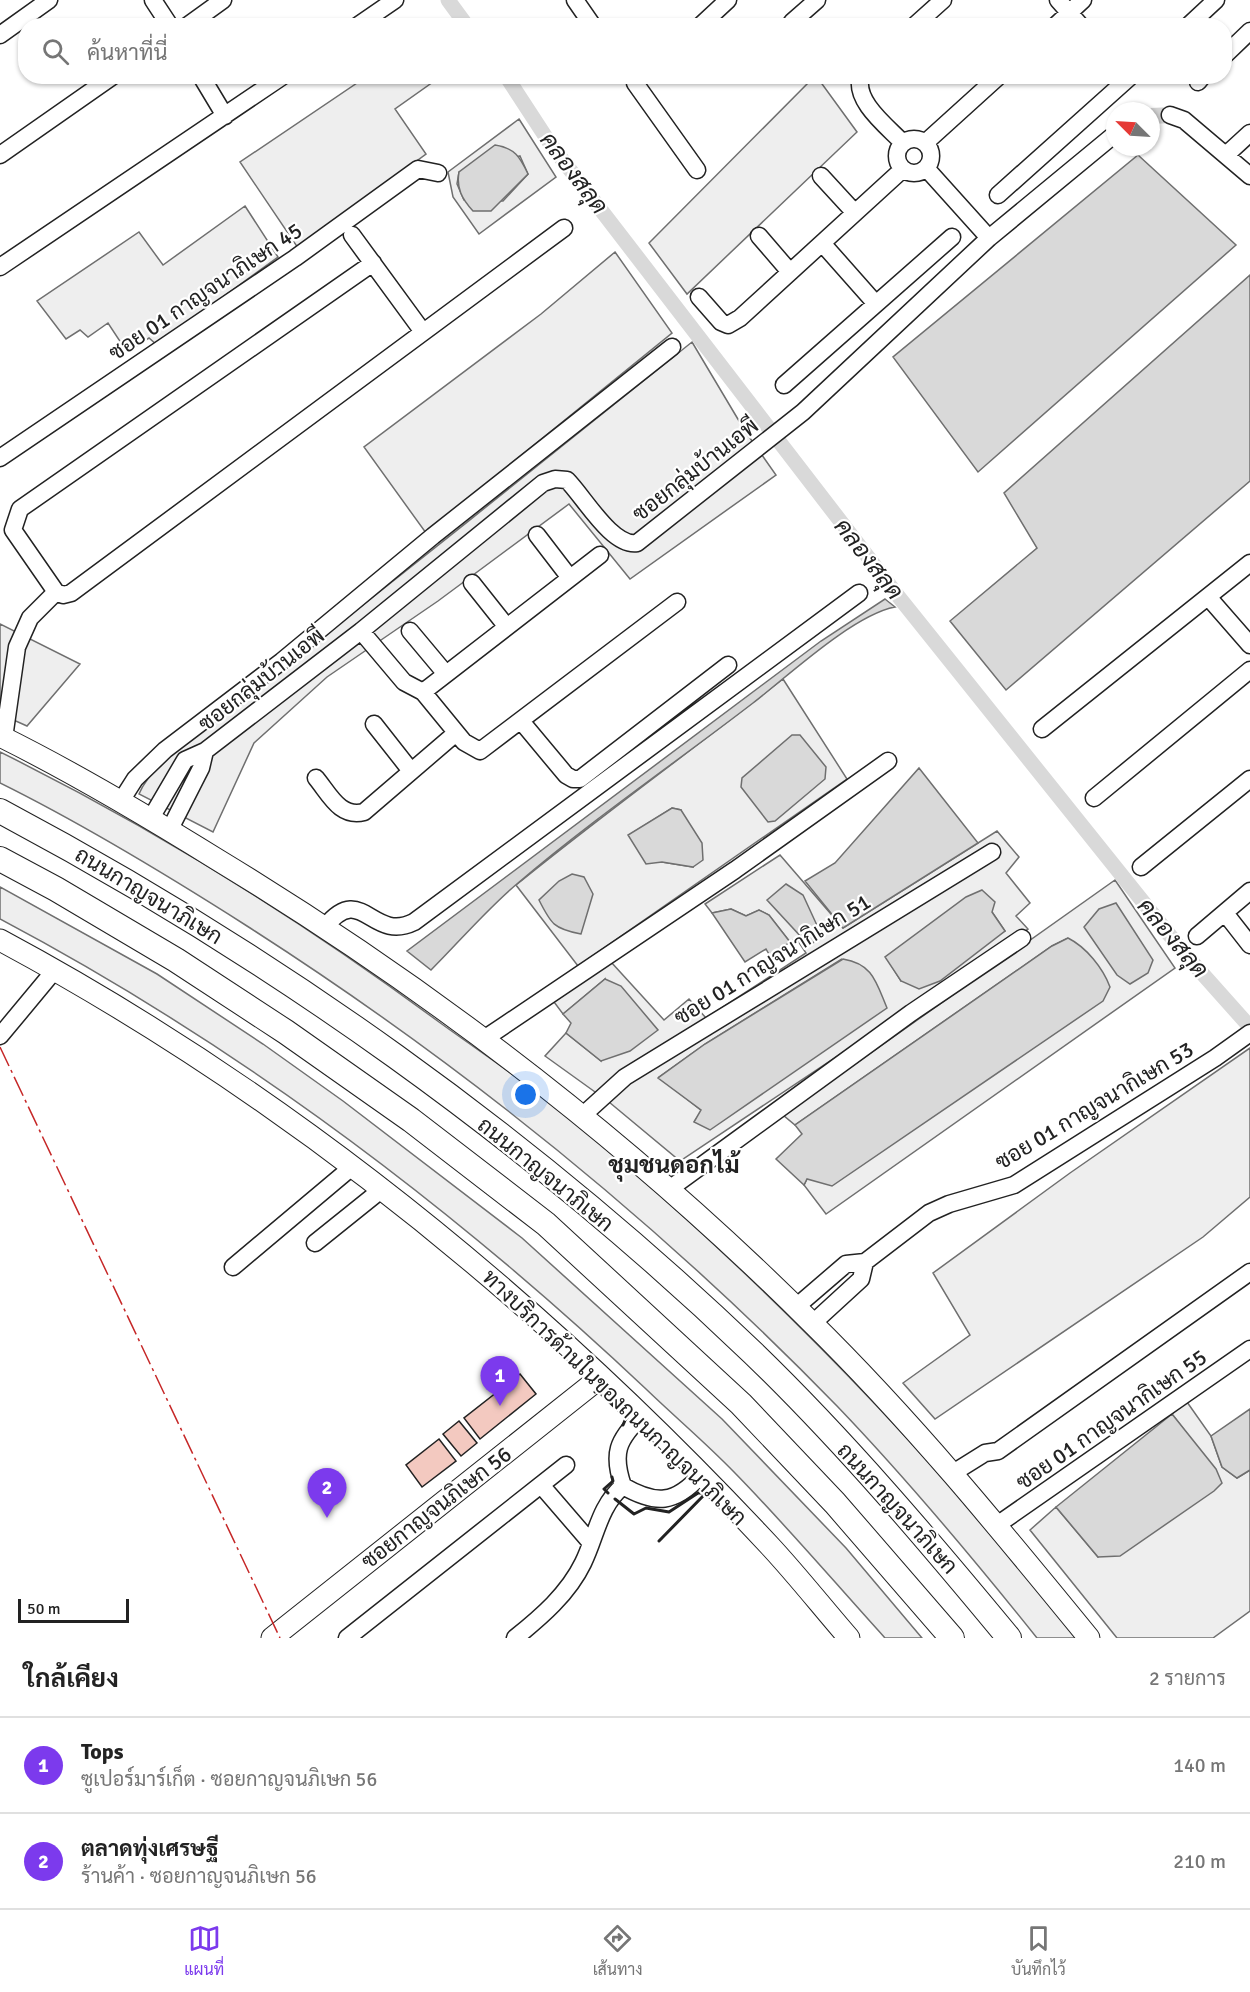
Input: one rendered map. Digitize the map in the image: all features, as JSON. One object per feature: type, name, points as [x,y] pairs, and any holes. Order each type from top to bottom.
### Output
[{"type":"highway","name":"ถนนกาญจนาภิเษก","points":[[0,811],[205,927],[286,981],[507,1139],[628,1240],[754,1354],[917,1527],[1009,1638]]},
{"type":"highway","name":"ถนนกาญจนาภิเษก","points":[[0,859],[57,889],[176,960],[276,1026],[411,1120],[546,1224],[741,1404],[835,1503],[952,1638]]},
{"type":"main road","points":[[2,737],[121,801],[325,927],[484,1039],[582,1116],[668,1190],[813,1323],[953,1473],[1089,1638]]},
{"type":"main road","name":"ทางบริการด้านในของถนนกาญจนาภิเษก","points":[[0,940],[168,1038],[352,1167],[472,1262],[601,1377],[701,1474],[771,1547],[849,1638]]},
{"type":"main road","name":"ซอยกาญจนภิเษก 56","points":[[272,1638],[601,1377]]},
{"type":"street","points":[[23,18],[49,0]]},
{"type":"street","points":[[153,0],[165,18]]},
{"type":"street","points":[[198,18],[223,0]]},
{"type":"street","points":[[369,18],[395,0]]},
{"type":"street","points":[[575,0],[587,18]]},
{"type":"street","points":[[708,18],[728,0]]},
{"type":"street","points":[[797,18],[817,0]]},
{"type":"street","points":[[923,18],[943,0]]},
{"type":"street","points":[[1074,18],[1064,6],[1083,0]]},
{"type":"street","points":[[1197,18],[1216,0]]},
{"type":"street","points":[[0,34],[18,22]]},
{"type":"street","points":[[1232,49],[1250,32]]},
{"type":"street","points":[[0,155],[102,84]]},
{"type":"street","points":[[206,84],[225,116]]},
{"type":"street","points":[[0,267],[271,84]]},
{"type":"street","points":[[638,84],[697,170]]},
{"type":"street","points":[[860,84],[860,92],[867,104],[903,143]]},
{"type":"street","points":[[925,143],[990,84]]},
{"type":"street","points":[[998,195],[1122,84]]},
{"type":"street","points":[[1170,115],[1184,120],[1250,176]]},
{"type":"street","points":[[1226,155],[1250,133]]},
{"type":"street","points":[[915,139],[925,143],[931,158],[927,168],[916,173],[903,169],[897,156],[903,143],[915,139]]},
{"type":"street","name":"ซอยกลุ่มบ้านเอพี","points":[[160,824],[185,760],[205,751],[361,631],[547,481],[559,478],[567,480],[615,537],[636,544],[738,465],[802,411],[989,238],[1106,141]]},
{"type":"street","points":[[927,168],[989,238]]},
{"type":"street","points":[[699,297],[721,322],[728,325],[740,318],[903,169]]},
{"type":"street","name":"ซอย 01 กาญจนาภิเษก 45","points":[[0,458],[292,260],[418,170],[438,174]]},
{"type":"street","points":[[821,176],[855,213]]},
{"type":"street","points":[[373,263],[20,509],[14,530],[56,592],[63,595],[71,592],[564,228]]},
{"type":"street","points":[[352,235],[423,332]]},
{"type":"street","points":[[759,236],[790,272]]},
{"type":"street","points":[[784,385],[952,237]]},
{"type":"street","points":[[822,243],[876,304]]},
{"type":"street","points":[[121,801],[135,779],[165,750],[282,661],[433,536],[672,346]]},
{"type":"street","points":[[537,535],[570,578]]},
{"type":"street","points":[[423,692],[600,555]]},
{"type":"street","points":[[1042,729],[1250,563]]},
{"type":"street","points":[[472,583],[507,627]]},
{"type":"street","points":[[2,737],[17,647],[30,618],[56,592]]},
{"type":"street","points":[[325,927],[336,914],[347,909],[355,910],[393,928],[401,928],[414,922],[859,593]]},
{"type":"street","points":[[1209,598],[1250,645]]},
{"type":"street","points":[[361,631],[404,682],[423,692],[456,733],[473,749],[480,751],[677,602]]},
{"type":"street","points":[[410,631],[446,674]]},
{"type":"street","points":[[521,721],[566,775],[573,779],[580,779],[728,665]]},
{"type":"street","points":[[1094,798],[1250,670]]},
{"type":"street","points":[[374,724],[411,771]]},
{"type":"street","points":[[316,778],[337,804],[353,814],[364,812],[456,733]]},
{"type":"street","points":[[484,1039],[735,870],[888,761]]},
{"type":"street","points":[[1141,867],[1250,779]]},
{"type":"street","name":"ซอย 01 กาญจนากิเษก 51","points":[[582,1116],[625,1077],[720,1021],[992,852]]},
{"type":"street","points":[[1197,936],[1250,891]]},
{"type":"street","points":[[1225,913],[1250,945]]},
{"type":"street","points":[[668,1190],[911,1012],[1022,938]]},
{"type":"street","points":[[0,1036],[54,971]]},
{"type":"street","name":"ซอย 01 กาญจนากิเษก 53","points":[[796,1307],[846,1264],[865,1262],[929,1214],[949,1203],[1014,1185],[1215,1058],[1250,1033]]},
{"type":"street","points":[[233,1267],[352,1167]]},
{"type":"street","points":[[315,1243],[381,1190]]},
{"type":"street","name":"ซอย 01 กาญจนากิเษก 53","points":[[813,1323],[861,1279],[865,1262]]},
{"type":"street","points":[[953,1473],[985,1453],[998,1451],[1250,1272]]},
{"type":"street","name":"ซอย 01 กาญจนากิเษก 55","points":[[997,1525],[1250,1349]]},
{"type":"street","points":[[642,1416],[628,1429],[619,1446],[615,1464],[623,1486],[642,1497],[664,1500],[690,1487],[701,1474]]},
{"type":"street","points":[[347,1638],[566,1465]]},
{"type":"street","points":[[541,1485],[591,1543]]},
{"type":"street","points":[[515,1638],[562,1595],[583,1564],[611,1496],[623,1486]]},
{"type":"shaded area","points":[[356,84],[430,84],[395,109],[426,154],[298,248],[240,162]]},
{"type":"shaded area","points":[[807,84],[822,84],[857,132],[687,294],[649,243]]},
{"type":"shaded area","points":[[519,119],[556,177],[479,234],[453,197],[448,172]],"holes":[[[520,156],[528,174],[503,201],[464,200],[457,184],[459,172]]]},
{"type":"shaded area","points":[[495,145],[507,148],[516,154],[528,174],[491,211],[473,211],[461,193],[458,183],[459,172]]},
{"type":"shaded area","points":[[1137,156],[1236,245],[978,472],[893,357]]},
{"type":"shaded area","points":[[245,206],[278,257],[157,345],[149,338],[127,352],[108,323],[88,337],[80,330],[66,339],[37,301],[139,232],[163,265]]},
{"type":"shaded area","points":[[615,252],[672,333],[426,533],[364,447],[541,314]]},
{"type":"shaded area","points":[[1250,275],[1250,481],[1006,690],[950,621],[1037,548],[1004,493]]},
{"type":"shaded area","points":[[692,342],[745,431],[776,475],[630,579],[569,504],[438,601],[327,677],[254,743],[213,832],[139,794],[148,778],[181,745],[281,670]]},
{"type":"shaded area","points":[[885,599],[895,607],[878,612],[821,648],[753,703],[546,859],[484,914],[431,970],[407,951],[821,641]]},
{"type":"shaded area","points":[[0,624],[80,664],[27,726],[0,714]]},
{"type":"shaded area","points":[[783,679],[847,779],[578,966],[516,885]],"holes":[[[672,808],[681,810],[693,867],[662,862],[629,835]]]},
{"type":"shaded area","points":[[792,735],[800,735],[826,767],[825,779],[775,821],[768,822],[741,787],[742,778]]},
{"type":"shaded area","points":[[0,752],[114,812],[226,877],[387,984],[564,1113],[715,1245],[842,1370],[963,1501],[1077,1638],[1037,1638],[940,1520],[837,1406],[700,1273],[556,1149],[405,1033],[327,978],[125,851],[0,783]]},
{"type":"shaded area","points":[[919,768],[978,843],[843,928],[805,881],[835,863]]},
{"type":"shaded area","points":[[672,808],[681,810],[702,843],[703,860],[693,867],[662,862],[646,864],[628,835]]},
{"type":"shaded area","points":[[997,831],[1019,857],[1006,873],[1030,903],[1016,916],[1028,929],[680,1161],[609,1102],[545,1056],[566,1033],[601,1061],[605,979],[563,1014],[554,1002],[611,962],[664,1020],[689,999],[706,1018],[806,953],[796,938],[790,942],[769,915],[759,910],[746,916],[731,909],[712,913],[705,904],[780,855],[843,928]],"holes":[[[971,896],[992,912],[1005,931],[901,981],[886,957]],[[842,959],[694,1122],[702,1111],[659,1077],[705,1044]]]},
{"type":"shaded area","points":[[572,874],[584,877],[593,894],[581,934],[565,930],[554,924],[539,900],[559,881]]},
{"type":"shaded area","points":[[1115,880],[1175,968],[826,1214],[804,1185],[807,1179],[1068,938],[1052,946],[795,1125],[783,1115]]},
{"type":"shaded area","points":[[786,884],[803,895],[821,934],[813,943],[804,940],[767,900]]},
{"type":"shaded area","points":[[0,887],[157,974],[263,1044],[343,1101],[522,1238],[722,1419],[846,1548],[922,1638],[885,1638],[723,1461],[572,1321],[419,1193],[339,1132],[257,1074],[173,1019],[0,919]]},
{"type":"shaded area","points":[[982,890],[995,902],[992,912],[1005,931],[940,981],[919,989],[901,981],[885,957],[966,897]]},
{"type":"shaded area","points":[[1116,903],[1153,960],[1148,973],[1130,984],[1117,975],[1084,927],[1099,909]]},
{"type":"shaded area","points":[[731,909],[746,916],[759,910],[769,915],[790,942],[770,956],[766,949],[745,962],[712,913]]},
{"type":"shaded area","points":[[1068,938],[1087,952],[1103,973],[1110,987],[1103,1001],[832,1186],[807,1179],[804,1185],[776,1159],[802,1134],[795,1125],[1052,946]]},
{"type":"shaded area","points":[[843,959],[853,961],[867,970],[876,982],[887,1008],[710,1130],[694,1122],[701,1110],[658,1078],[705,1044]]},
{"type":"shaded area","points":[[605,979],[621,986],[658,1030],[630,1051],[601,1061],[566,1033],[571,1023],[563,1014]]},
{"type":"shaded area","points":[[1250,1048],[1250,1197],[1203,1237],[935,1419],[903,1383],[970,1335],[933,1273],[1070,1173]]},
{"type":"shaded area","points":[[1187,1402],[1211,1436],[1222,1467],[1237,1478],[1250,1470],[1250,1611],[1213,1638],[1117,1638],[1030,1530],[1056,1507],[1098,1557],[1191,1439],[1172,1414]]},
{"type":"shaded area","points":[[1250,1409],[1250,1470],[1237,1478],[1222,1467],[1211,1436]]},
{"type":"shaded area","points":[[1172,1414],[1216,1469],[1222,1483],[1214,1491],[1120,1556],[1098,1557],[1056,1507]]},
{"type":"building","points":[[520,1374],[536,1394],[480,1439],[464,1418]]},
{"type":"building","points":[[459,1421],[477,1443],[461,1456],[443,1434]]},
{"type":"building","points":[[439,1439],[456,1461],[422,1487],[406,1465]]},
{"type":"waterway","name":"คลองสลุด","points":[[448,0],[461,18]]},
{"type":"waterway","name":"คลองสลุด","points":[[511,84],[551,145],[898,596],[1184,953],[1250,1027]]},
{"type":"tunnel","points":[[1160,116],[1170,115]]},
{"type":"wall","points":[[595,1392],[597,1390],[626,1418],[623,1425]]},
{"type":"wall","points":[[608,1493],[604,1489],[613,1481],[612,1477]]},
{"type":"wall","points":[[615,1499],[634,1514],[646,1508],[669,1512],[698,1493],[706,1493],[659,1541]]},
{"type":"power","points":[[0,1047],[280,1638]]},
{"type":"place","name":"Tops","points":[[500,1406]]},
{"type":"place","name":"ตลาดทุ่งเศรษฐี","points":[[327,1518]]},
{"type":"district","name":"ชุมชนดอกไม้","points":[[674,1165]]}]
